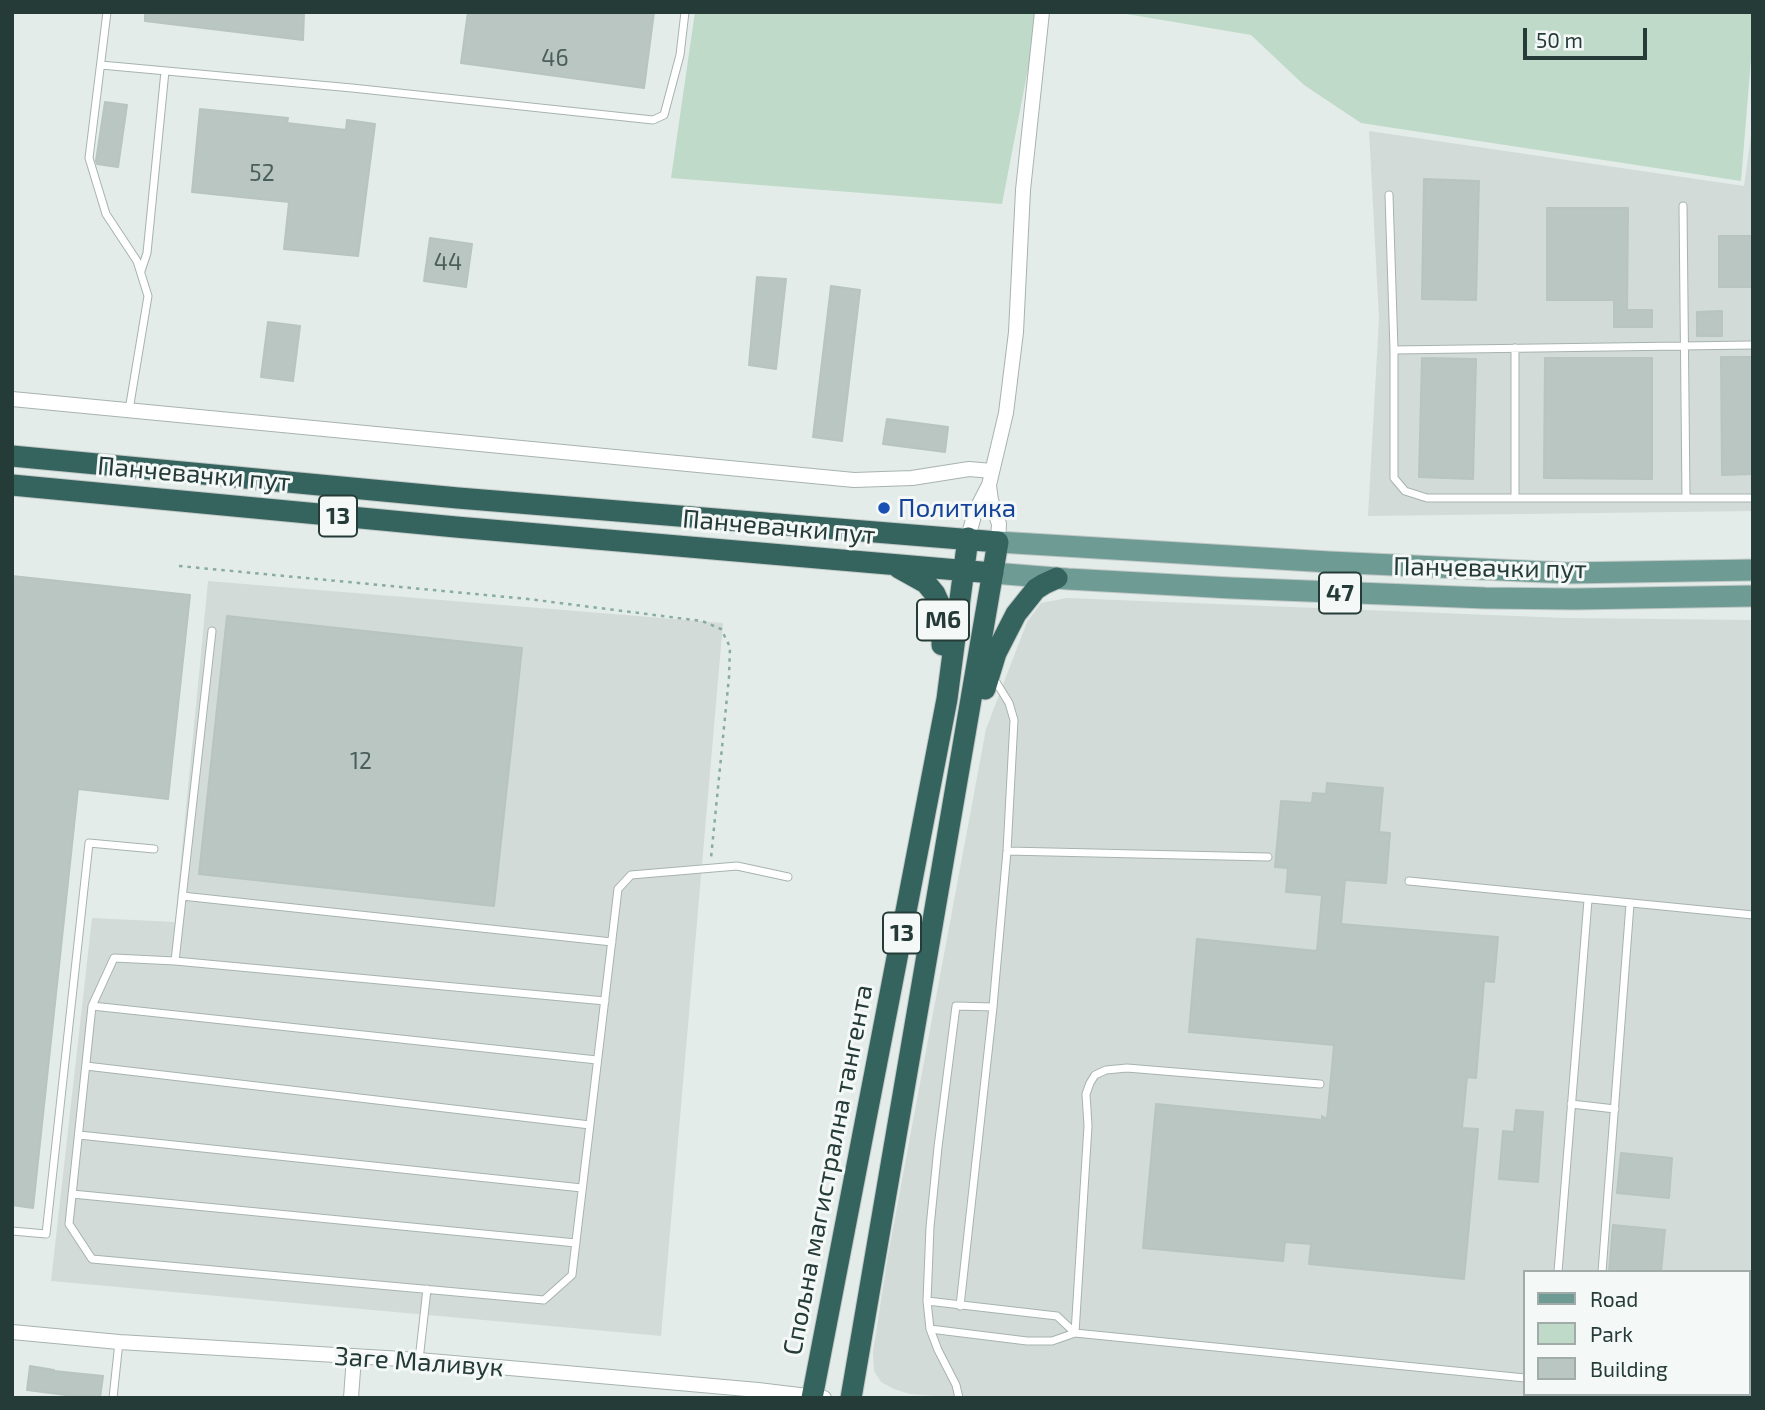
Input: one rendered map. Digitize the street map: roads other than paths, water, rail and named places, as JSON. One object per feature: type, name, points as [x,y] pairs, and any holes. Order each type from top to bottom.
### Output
[{"type":"highway","name":"Панчевачки пут","points":[[12,456],[458,499],[998,542]]},
{"type":"highway","name":"Панчевачки пут","points":[[12,485],[456,527],[993,573]]},
{"type":"highway","name":"Спољна магистрална тангента","points":[[816,1397],[947,699],[968,538]]},
{"type":"highway","name":"13","points":[[851,1398],[998,542]]},
{"type":"highway","name":"M6","points":[[893,564],[926,583],[940,605],[943,621],[941,656],[947,699]]},
{"type":"highway","points":[[964,739],[977,717],[989,670],[1000,643],[1020,607],[1036,590],[1057,579]]},
{"type":"main road","name":"Панчевачки пут","points":[[998,542],[1567,573],[1753,570]]},
{"type":"main road","name":"Панчевачки пут","points":[[993,573],[1057,579],[1485,598],[1753,596]]},
{"type":"street","points":[[968,538],[975,512],[990,478],[1006,413],[1016,332],[1023,190],[1042,12]]},
{"type":"street","points":[[12,399],[854,480],[912,478],[962,470],[990,478]]},
{"type":"street","points":[[990,478],[991,500],[999,524],[998,542]]},
{"type":"street","name":"Заге Маливук","points":[[12,1332],[119,1342],[419,1360],[816,1397]]},
{"type":"street","points":[[351,1398],[354,1356]]},
{"type":"lane","points":[[107,12],[89,158],[106,214],[137,261],[148,296],[130,410]]},
{"type":"lane","points":[[101,65],[653,120],[664,115],[681,55],[685,12]]},
{"type":"lane","points":[[141,272],[147,254],[165,71]]},
{"type":"lane","points":[[1390,195],[1394,478],[1405,491],[1427,498],[1753,498]]},
{"type":"lane","points":[[1683,206],[1686,498]]},
{"type":"lane","points":[[1394,350],[1753,345]]},
{"type":"lane","points":[[1515,348],[1515,498]]},
{"type":"lane","points":[[175,961],[212,631]]},
{"type":"lane","points":[[960,1306],[993,1007],[1007,850],[1014,720],[1010,703],[989,670]]},
{"type":"lane","points":[[12,1231],[46,1234],[89,843],[154,849]]},
{"type":"lane","points":[[1007,850],[1268,857]]},
{"type":"lane","points":[[605,1001],[175,961],[114,958],[92,1006],[69,1224],[92,1259],[544,1300],[572,1275],[597,1060],[605,1001],[618,889],[631,875],[737,866],[788,877]]},
{"type":"lane","points":[[1409,881],[1753,915]]},
{"type":"lane","points":[[182,896],[612,942]]},
{"type":"lane","points":[[1558,1270],[1588,900]]},
{"type":"lane","points":[[1602,1270],[1630,904]]},
{"type":"lane","points":[[92,1006],[597,1060]]},
{"type":"lane","points":[[958,1398],[956,1385],[930,1329],[927,1301],[930,1227],[956,1006],[993,1007]]},
{"type":"lane","points":[[86,1066],[590,1125]]},
{"type":"lane","points":[[1075,1333],[1087,1126],[1086,1094],[1095,1075],[1106,1070],[1127,1068],[1320,1084]]},
{"type":"lane","points":[[1571,1104],[1615,1109]]},
{"type":"lane","points":[[79,1135],[582,1188]]},
{"type":"lane","points":[[72,1194],[576,1243]]},
{"type":"lane","points":[[419,1360],[427,1289]]},
{"type":"lane","points":[[927,1301],[1057,1316],[1075,1333]]},
{"type":"lane","points":[[930,1329],[1027,1341],[1052,1341],[1075,1333],[1524,1378]]},
{"type":"lane","points":[[113,1398],[119,1342]]},
{"type":"lane","points":[[1751,1398],[1753,1368]]},
{"type":"lane","points":[[1712,1396],[1729,1398]]},
{"type":"place","name":"Политика","points":[[884,508]]}]
